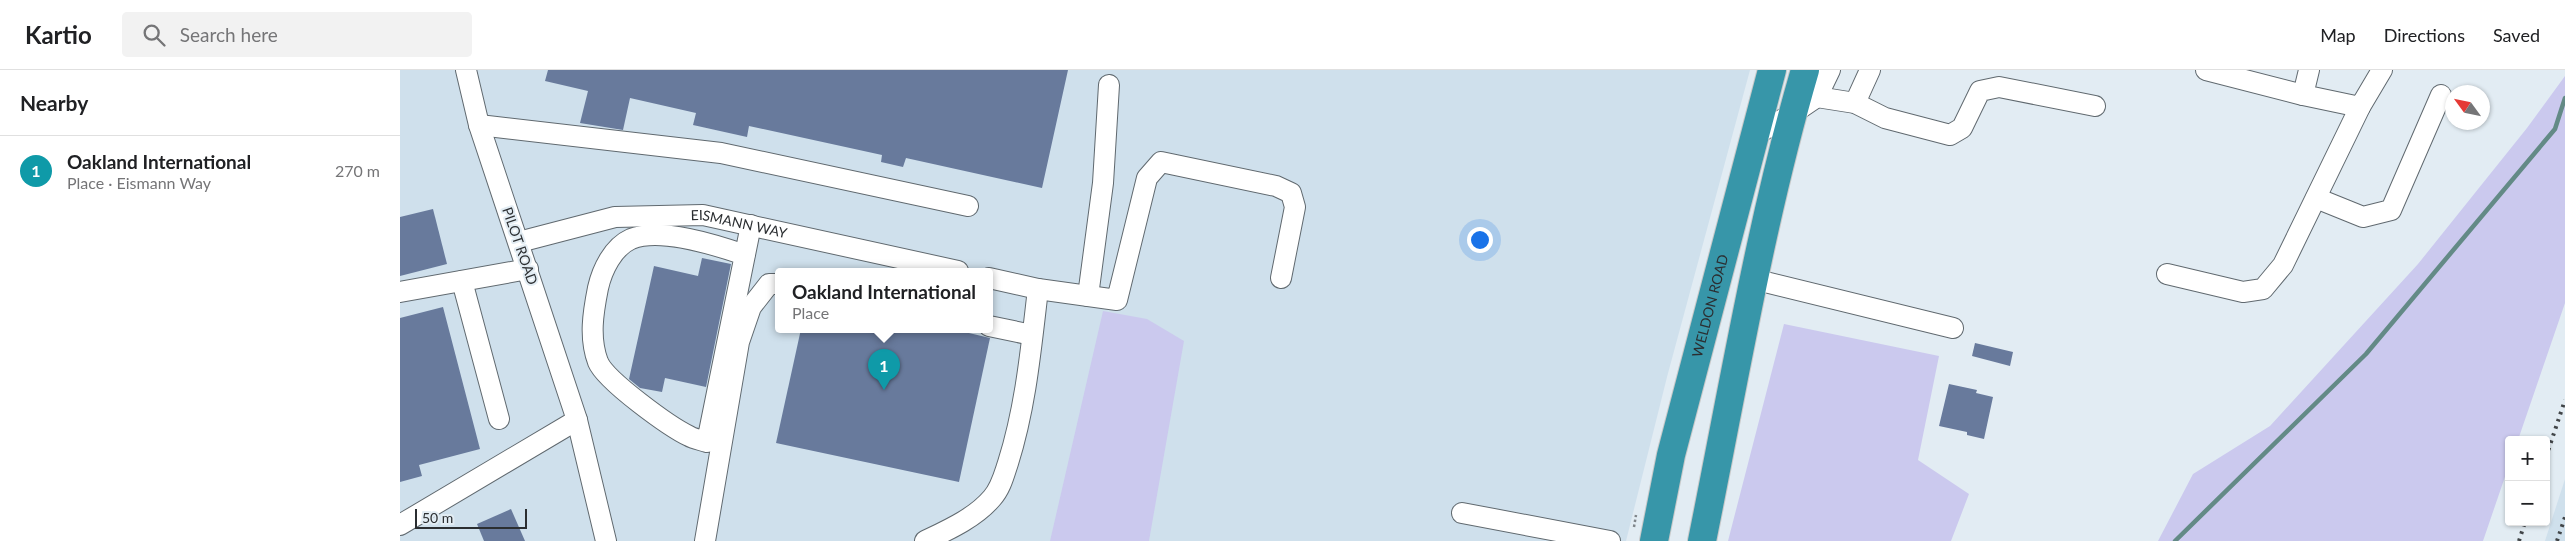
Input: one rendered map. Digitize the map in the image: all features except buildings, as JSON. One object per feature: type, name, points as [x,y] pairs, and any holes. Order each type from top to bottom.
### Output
[{"type":"highway","name":"WELDON ROAD","points":[[1654,541],[1671,455],[1772,70]]},
{"type":"highway","points":[[1702,541],[1753,279],[1792,114],[1805,70]]},
{"type":"street","name":"PILOT ROAD","points":[[466,70],[479,125],[577,420],[606,541]]},
{"type":"street","points":[[1755,135],[1817,97],[1830,70]]},
{"type":"street","points":[[1855,103],[1870,70]]},
{"type":"street","points":[[2206,70],[2303,95],[2360,107]]},
{"type":"street","points":[[2303,95],[2309,70]]},
{"type":"street","points":[[2167,274],[2243,292],[2263,289],[2283,265],[2360,107],[2382,70]]},
{"type":"street","points":[[1088,296],[1104,183],[1109,85]]},
{"type":"street","points":[[1817,97],[1855,103],[1885,118],[1950,135],[1962,128],[1980,91],[1999,87],[2095,106]]},
{"type":"street","points":[[2316,198],[2363,217],[2391,210],[2440,95]]},
{"type":"street","points":[[479,125],[721,153],[968,206]]},
{"type":"street","points":[[993,279],[1038,289],[1118,300],[1147,178],[1160,162],[1276,186],[1291,193],[1296,207],[1281,278]]},
{"type":"street","name":"EISMANN WAY","points":[[519,242],[615,217],[703,215],[944,268]]},
{"type":"street","points":[[745,255],[690,239],[664,236],[631,239],[615,250],[600,281],[592,335],[599,364],[644,407],[688,436],[707,442],[751,226]]},
{"type":"street","points":[[400,292],[528,268]]},
{"type":"street","points":[[1753,279],[1954,328]]},
{"type":"street","points":[[462,281],[499,419]]},
{"type":"street","points":[[705,541],[739,342],[751,307],[757,297],[770,284],[775,284]]},
{"type":"street","points":[[925,541],[953,527],[981,508],[993,497],[1001,484],[1020,424],[1038,289]]},
{"type":"street","points":[[993,327],[1032,335]]},
{"type":"street","points":[[400,525],[577,420]]},
{"type":"street","points":[[1462,513],[1610,541]]},
{"type":"shaded area","points":[[400,70],[1750,70],[1667,377],[1626,541],[400,541]]},
{"type":"shaded area","points":[[2565,76],[2565,303],[2519,436],[2505,436],[2505,477],[2483,541],[2158,541],[2193,474],[2270,426],[2418,264],[2527,128]]},
{"type":"shaded area","points":[[1103,311],[1147,319],[1184,341],[1149,541],[1050,541]]},
{"type":"shaded area","points":[[1784,324],[1939,356],[1918,460],[1969,494],[1951,541],[1728,541]]},
{"type":"shaded area","points":[[2565,479],[2565,541],[2545,541]]},
{"type":"waterway","points":[[2175,541],[2366,354],[2555,129],[2565,98]]},
{"type":"railway","points":[[2550,445],[2565,400]]},
{"type":"railway","points":[[2557,541],[2565,517]]},
{"type":"railway","points":[[2519,541],[2524,526]]},
{"type":"place","name":"Oakland International","points":[[884,390]]}]
